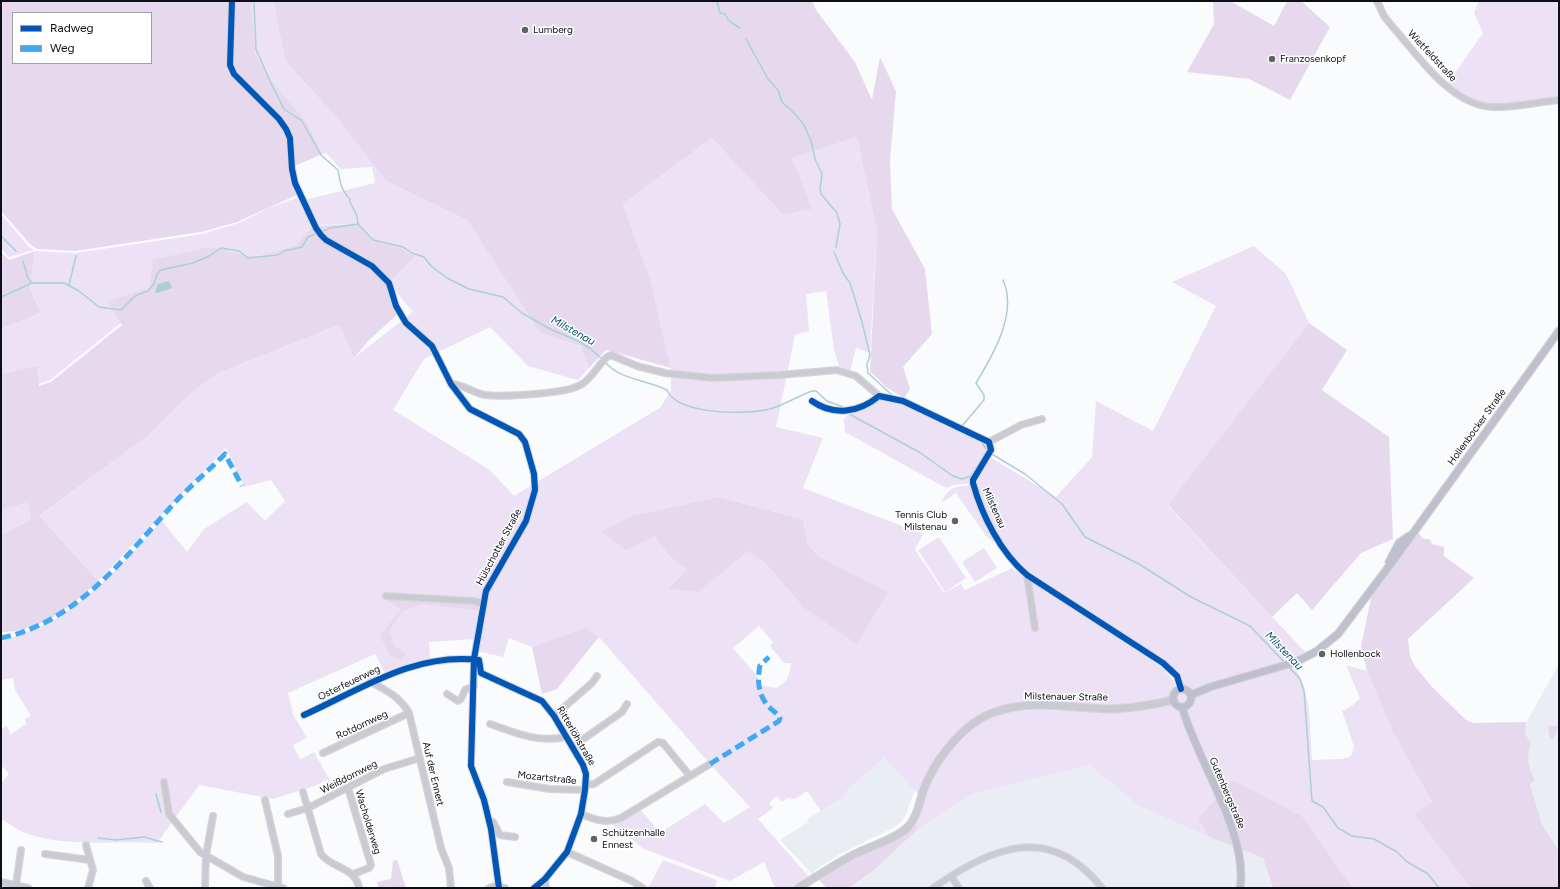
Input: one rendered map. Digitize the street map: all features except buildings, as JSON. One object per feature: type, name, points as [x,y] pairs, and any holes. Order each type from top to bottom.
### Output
[{"type":"main road","name":"Hollenbocker Straße","points":[[1191,695],[1216,685],[1286,665],[1317,651],[1338,634],[1559,331]]},
{"type":"main road","points":[[1181,688],[1187,690],[1191,695],[1190,704],[1182,707],[1176,705],[1173,700],[1174,693],[1181,688]]},
{"type":"main road","name":"Gutenbergstraße","points":[[1182,707],[1193,740],[1233,831],[1238,848],[1242,876],[1240,888]]},
{"type":"street","name":"Hülschotter Straße","points":[[232,1],[230,65],[234,74],[279,119],[286,129],[290,138],[292,169],[295,183],[316,228],[326,240],[372,266],[389,283],[396,306],[406,323],[432,346],[451,384],[470,409],[520,434],[525,442],[534,474],[536,490],[526,521],[490,580],[482,603],[474,659],[471,766],[484,800],[501,888]]},
{"type":"street","name":"Wietfeldstraße","points":[[1377,1],[1384,16],[1392,26],[1446,86],[1462,97],[1491,106],[1559,100]]},
{"type":"street","points":[[451,384],[457,384],[474,392],[486,395],[509,396],[550,392],[581,385],[607,357],[611,356],[638,366],[665,373],[713,378],[764,376],[837,370],[856,376],[879,396],[903,401],[989,442],[1021,424],[1042,419]]},
{"type":"street","points":[[812,401],[818,406],[850,411],[879,396]]},
{"type":"street","name":"Milstenau","points":[[989,442],[991,450],[973,481],[976,494],[990,527],[1013,560],[1027,575],[1163,663],[1177,676],[1181,688]]},
{"type":"street","points":[[1027,575],[1036,628]]},
{"type":"street","points":[[386,596],[473,601],[482,603]]},
{"type":"street","name":"Osterfeuerweg","points":[[304,715],[371,682],[421,663],[474,659]]},
{"type":"street","name":"Ritterlöhstraße","points":[[474,659],[479,660],[481,673],[542,701],[554,716],[565,737],[583,765],[586,774],[586,788],[581,814],[567,852],[545,880],[534,888]]},
{"type":"street","name":"Ritterlöhstraße","points":[[554,716],[592,683],[597,676]]},
{"type":"street","name":"Auf der Ennert","points":[[371,682],[394,695],[404,705],[409,713],[441,848],[449,868],[451,888]]},
{"type":"street","points":[[447,694],[458,702],[461,700],[465,690],[474,686]]},
{"type":"street","name":"Milstenauer Straße","points":[[798,888],[844,860],[905,829],[914,819],[926,785],[942,758],[966,729],[983,717],[1004,709],[1027,705],[1122,708],[1144,706],[1173,700]]},
{"type":"street","name":"Ritterlöhstraße","points":[[572,747],[622,712],[627,704]]},
{"type":"street","name":"Rotdornweg","points":[[323,753],[409,713]]},
{"type":"street","points":[[490,724],[525,737],[551,740],[565,737]]},
{"type":"street","points":[[586,788],[658,742],[663,743],[690,776]]},
{"type":"street","name":"Weißdornweg","points":[[288,814],[308,808],[384,769],[420,758]]},
{"type":"street","points":[[581,814],[606,823],[613,822],[710,764]]},
{"type":"street","points":[[164,782],[167,808],[172,819],[194,845],[206,855],[244,876],[255,881],[280,887],[278,856],[265,800]]},
{"type":"street","name":"Mozartstraße","points":[[507,782],[550,789],[586,788]]},
{"type":"street","name":"Wacholderweg","points":[[348,788],[371,865],[364,872],[353,874]]},
{"type":"street","points":[[302,792],[321,854],[324,859],[353,874],[359,888]]},
{"type":"street","points":[[205,888],[206,855],[213,816]]},
{"type":"street","name":"Hülschotter Straße","points":[[489,821],[493,822],[500,835],[515,837]]},
{"type":"street","points":[[86,845],[93,870],[88,888]]},
{"type":"street","points":[[933,888],[972,863],[995,853],[1014,848],[1038,848],[1057,853],[1075,862],[1091,875],[1102,888]]},
{"type":"street","points":[[16,885],[21,850]]},
{"type":"street","points":[[567,852],[632,881],[643,888]]},
{"type":"street","points":[[44,854],[90,860]]},
{"type":"street","points":[[950,876],[959,888]]},
{"type":"street","points":[[545,880],[546,888]]},
{"type":"street","points":[[146,881],[150,888]]},
{"type":"street","points":[[1,882],[28,888]]},
{"type":"street","points":[[489,888],[501,888]]},
{"type":"shaded area","points":[[1,1],[251,1],[255,55],[271,80],[306,121],[323,154],[294,166],[299,194],[237,222],[201,232],[75,251],[37,249],[30,244],[1,211]]},
{"type":"shaded area","points":[[251,1],[273,1],[285,61],[338,119],[386,181],[467,220],[540,331],[580,346],[589,368],[578,380],[528,366],[490,327],[424,359],[393,410],[490,470],[514,496],[661,407],[671,390],[671,368],[650,279],[623,204],[712,138],[783,215],[811,209],[791,158],[857,137],[877,232],[870,353],[856,348],[850,371],[839,366],[834,350],[826,291],[806,294],[809,331],[795,335],[776,427],[823,438],[803,488],[923,534],[915,550],[944,593],[961,584],[965,590],[1012,568],[1160,666],[1174,681],[1175,687],[1170,695],[1178,689],[1177,676],[1171,669],[1027,575],[990,527],[973,483],[954,485],[946,488],[845,432],[844,419],[850,412],[880,400],[898,403],[995,447],[990,457],[1056,497],[1092,457],[1096,401],[1153,431],[1216,306],[1172,282],[1254,246],[1286,274],[1309,323],[1168,506],[1309,656],[1290,664],[1297,672],[1306,695],[1310,723],[1312,760],[1342,759],[1351,756],[1354,746],[1342,711],[1353,705],[1360,698],[1346,665],[1367,671],[1392,731],[1432,802],[1414,814],[1470,888],[1353,888],[1303,817],[1198,819],[1209,837],[1137,805],[1090,765],[973,794],[919,828],[914,827],[913,825],[918,819],[917,814],[921,797],[884,758],[844,793],[844,798],[821,811],[807,791],[795,799],[787,798],[782,802],[777,796],[769,803],[773,808],[758,819],[809,877],[791,888],[775,888],[764,862],[730,881],[644,849],[612,824],[623,821],[641,810],[660,833],[705,804],[724,823],[750,807],[710,764],[599,637],[586,627],[532,647],[509,638],[503,657],[473,650],[474,639],[429,642],[430,659],[384,672],[375,654],[288,693],[293,714],[307,738],[293,745],[300,760],[314,752],[329,779],[314,786],[273,799],[199,785],[157,843],[92,843],[60,841],[28,834],[1,819],[1,783],[9,774],[1,765],[1,731],[6,725],[11,734],[26,724],[25,719],[31,716],[15,690],[13,678],[1,680],[1,642],[44,625],[72,608],[100,586],[162,521],[187,552],[204,529],[247,502],[265,521],[285,501],[271,480],[244,487],[226,448],[98,581],[38,517],[149,435],[191,393],[219,373],[339,325],[354,358],[413,312],[389,283],[416,256],[401,248],[371,240],[359,224],[317,225],[304,200],[375,183],[372,167],[341,169],[326,153],[323,154],[306,121],[271,80],[254,55]],"holes":[[[718,497],[803,519],[808,544],[818,556],[888,593],[803,607],[766,564],[748,551],[739,557],[668,588],[687,570],[669,556],[654,536],[635,515]],[[759,626],[773,642],[770,646],[784,663],[791,663],[790,672],[787,678],[776,688],[761,685],[758,677],[733,648]]]},
{"type":"shaded area","points":[[273,1],[812,1],[816,10],[855,62],[872,100],[880,57],[896,91],[890,161],[892,209],[925,269],[932,334],[903,367],[910,389],[904,398],[886,387],[870,371],[877,232],[857,137],[792,158],[812,209],[783,215],[712,138],[623,204],[650,279],[671,368],[606,350],[589,368],[580,346],[540,332],[467,220],[386,181],[338,119],[285,61]]},
{"type":"shaded area","points":[[1213,1],[1230,1],[1274,26],[1287,1],[1301,1],[1330,27],[1290,100],[1249,79],[1187,72],[1214,24]]},
{"type":"shaded area","points":[[1479,1],[1559,1],[1559,101],[1484,105],[1446,86],[1483,33],[1474,13]]},
{"type":"shaded area","points":[[297,198],[303,202],[313,226],[296,245],[256,257],[229,251],[150,287],[107,301],[121,323],[50,380],[39,384],[38,367],[1,374],[1,329],[41,313],[30,289],[35,251],[76,253],[202,234],[239,223],[271,207]]},
{"type":"shaded area","points":[[1,214],[28,246],[34,250],[9,257],[1,249]]},
{"type":"shaded area","points":[[359,224],[371,240],[401,248],[416,256],[389,283],[399,313],[368,341],[354,358],[339,325],[219,373],[191,393],[149,435],[39,516],[98,581],[66,609],[42,623],[29,628],[1,632],[1,535],[31,519],[27,503],[1,510],[1,374],[38,366],[39,386],[51,382],[122,325],[107,301],[150,287],[153,260],[209,247],[256,257],[296,245],[313,226]]},
{"type":"shaded area","points":[[35,251],[30,289],[41,313],[1,329],[1,252],[9,260]]},
{"type":"shaded area","points":[[1309,323],[1347,350],[1322,390],[1389,437],[1393,539],[1361,553],[1312,610],[1297,593],[1272,617],[1168,505]]},
{"type":"shaded area","points":[[972,485],[984,518],[1001,547],[986,536],[956,493],[941,503],[947,493],[953,488]]},
{"type":"shaded area","points":[[718,497],[803,519],[808,544],[818,556],[888,592],[857,644],[803,607],[766,564],[748,551],[698,592],[668,588],[687,570],[669,556],[654,536],[626,550],[601,531],[635,515]]},
{"type":"shaded area","points":[[27,503],[31,519],[1,535],[1,510]]},
{"type":"shaded area","points":[[1415,530],[1424,539],[1430,539],[1432,544],[1444,547],[1444,556],[1474,578],[1408,639],[1410,656],[1414,665],[1432,687],[1466,720],[1473,723],[1526,722],[1525,733],[1531,744],[1528,762],[1535,780],[1530,785],[1542,825],[1559,851],[1559,888],[1470,888],[1414,814],[1432,802],[1392,731],[1367,671],[1361,646],[1371,598],[1368,594]]},
{"type":"shaded area","points":[[939,537],[966,578],[945,592],[918,550]]},
{"type":"shaded area","points":[[984,548],[997,568],[975,582],[962,562]]},
{"type":"shaded area","points":[[388,597],[479,604],[478,610],[423,604],[401,612],[389,631],[394,645],[406,654],[400,661],[389,654],[380,636],[401,609],[387,599]]},
{"type":"shaded area","points":[[586,627],[599,637],[557,689],[542,694],[532,647]]},
{"type":"shaded area","points":[[1559,664],[1559,851],[1547,836],[1538,817],[1530,785],[1535,780],[1528,765],[1527,757],[1531,744],[1525,733],[1524,726]]},
{"type":"shaded area","points":[[1548,726],[1559,726],[1553,739],[1550,739]]},
{"type":"shaded area","points":[[884,758],[915,790],[904,819],[895,827],[840,854],[812,874],[780,840],[808,822],[807,819],[844,798],[844,793]]},
{"type":"shaded area","points":[[1090,765],[1137,805],[1209,837],[1263,858],[1273,888],[849,888],[874,870],[919,828],[973,794]]},
{"type":"shaded area","points":[[1232,780],[1303,817],[1353,888],[1273,888],[1263,858],[1209,837],[1198,819]]},
{"type":"shaded area","points":[[913,825],[919,828],[874,870],[849,888],[827,888],[818,879]]},
{"type":"shaded area","points":[[397,860],[406,888],[379,888],[377,882],[391,879],[393,861]]},
{"type":"shaded area","points":[[663,860],[717,880],[715,888],[648,888]]},
{"type":"water","points":[[169,281],[172,288],[157,293],[155,292],[158,284]]},
{"type":"waterway","points":[[254,1],[256,49],[270,81],[284,109],[302,121],[321,155],[338,170],[341,186],[350,199],[357,216],[358,224]]},
{"type":"waterway","points":[[717,1],[720,13],[725,14],[729,21],[740,28]]},
{"type":"waterway","points":[[746,39],[768,79],[778,90],[782,102],[804,125],[811,141],[815,159],[822,174],[820,189],[821,194],[837,213],[840,224],[836,247]]},
{"type":"waterway","name":"Milstenau","points":[[323,231],[330,228],[358,224],[373,240],[403,247],[412,253],[424,257],[431,266],[447,278],[469,289],[503,297],[522,313],[550,329],[578,341],[591,349],[602,359]]},
{"type":"waterway","name":"Milstenau","points":[[1,297],[32,283],[64,283],[79,291],[99,307],[121,310],[135,296],[148,291],[154,284],[157,274],[161,270],[193,263],[209,256],[221,248],[239,251],[248,258],[278,255],[284,251],[302,247],[308,237],[316,234]]},
{"type":"waterway","points":[[1,236],[16,251]]},
{"type":"waterway","points":[[834,252],[843,273],[850,283],[862,322],[870,355],[867,364],[868,373],[892,395]]},
{"type":"waterway","points":[[69,285],[76,256]]},
{"type":"waterway","points":[[23,261],[28,278],[32,283]]},
{"type":"waterway","points":[[962,426],[984,400],[984,395],[976,383],[990,360],[1006,320],[1008,306],[1007,293],[1003,280]]},
{"type":"waterway","name":"Milstenau","points":[[605,362],[618,373],[667,390],[673,398],[698,409],[730,412],[759,411],[770,409],[812,391],[816,391],[827,401],[843,407]]},
{"type":"waterway","points":[[900,403],[927,415]]},
{"type":"waterway","name":"Milstenau","points":[[851,415],[919,452],[953,476],[962,479],[971,476],[987,451]]},
{"type":"waterway","points":[[981,441],[986,449]]},
{"type":"waterway","name":"Milstenau","points":[[990,453],[1025,474],[1062,504],[1085,537],[1139,564],[1191,597],[1250,626],[1285,663]]},
{"type":"waterway","name":"Milstenau","points":[[1289,667],[1300,679],[1304,691],[1312,801],[1323,807],[1338,828],[1352,836],[1374,839],[1397,852],[1406,861],[1428,874],[1439,888]]},
{"type":"waterway","points":[[156,794],[161,812]]},
{"type":"waterway","points":[[98,838],[116,840],[144,837],[162,842]]},
{"type":"marked path","points":[[1,638],[29,630],[55,617],[100,583],[141,541],[179,498],[225,454],[242,486]]},
{"type":"marked path","points":[[710,764],[779,721],[780,718],[765,702],[759,688],[760,665],[769,657]]},
{"type":"cycle path","points":[[232,1],[230,65],[234,74],[279,119],[286,129],[290,138],[292,169],[295,183],[316,228],[326,240],[372,266],[389,283],[396,306],[406,323],[432,346],[451,384],[470,409],[519,434],[525,442],[534,474],[535,490],[526,521],[486,591],[474,659],[471,766],[484,800],[491,829],[499,888]]},
{"type":"cycle path","points":[[812,401],[820,406],[837,410],[855,409],[871,402],[879,396],[903,401],[989,442],[991,450],[973,480],[973,483],[987,521],[1009,556],[1027,575],[1163,663],[1177,676],[1181,689]]},
{"type":"cycle path","points":[[304,715],[388,675],[410,667],[455,659],[479,660],[481,673],[542,701],[554,716],[583,765],[586,774],[581,814],[567,852],[545,879],[534,888]]},
{"type":"place","name":"Lumberg","points":[[525,30]]},
{"type":"place","name":"Franzosenkopf","points":[[1272,59]]},
{"type":"place","name":"Tennis Club Milstenau","points":[[955,521]]},
{"type":"place","name":"Hollenbock","points":[[1322,654]]},
{"type":"place","name":"Schützenhalle Ennest","points":[[594,839]]}]
